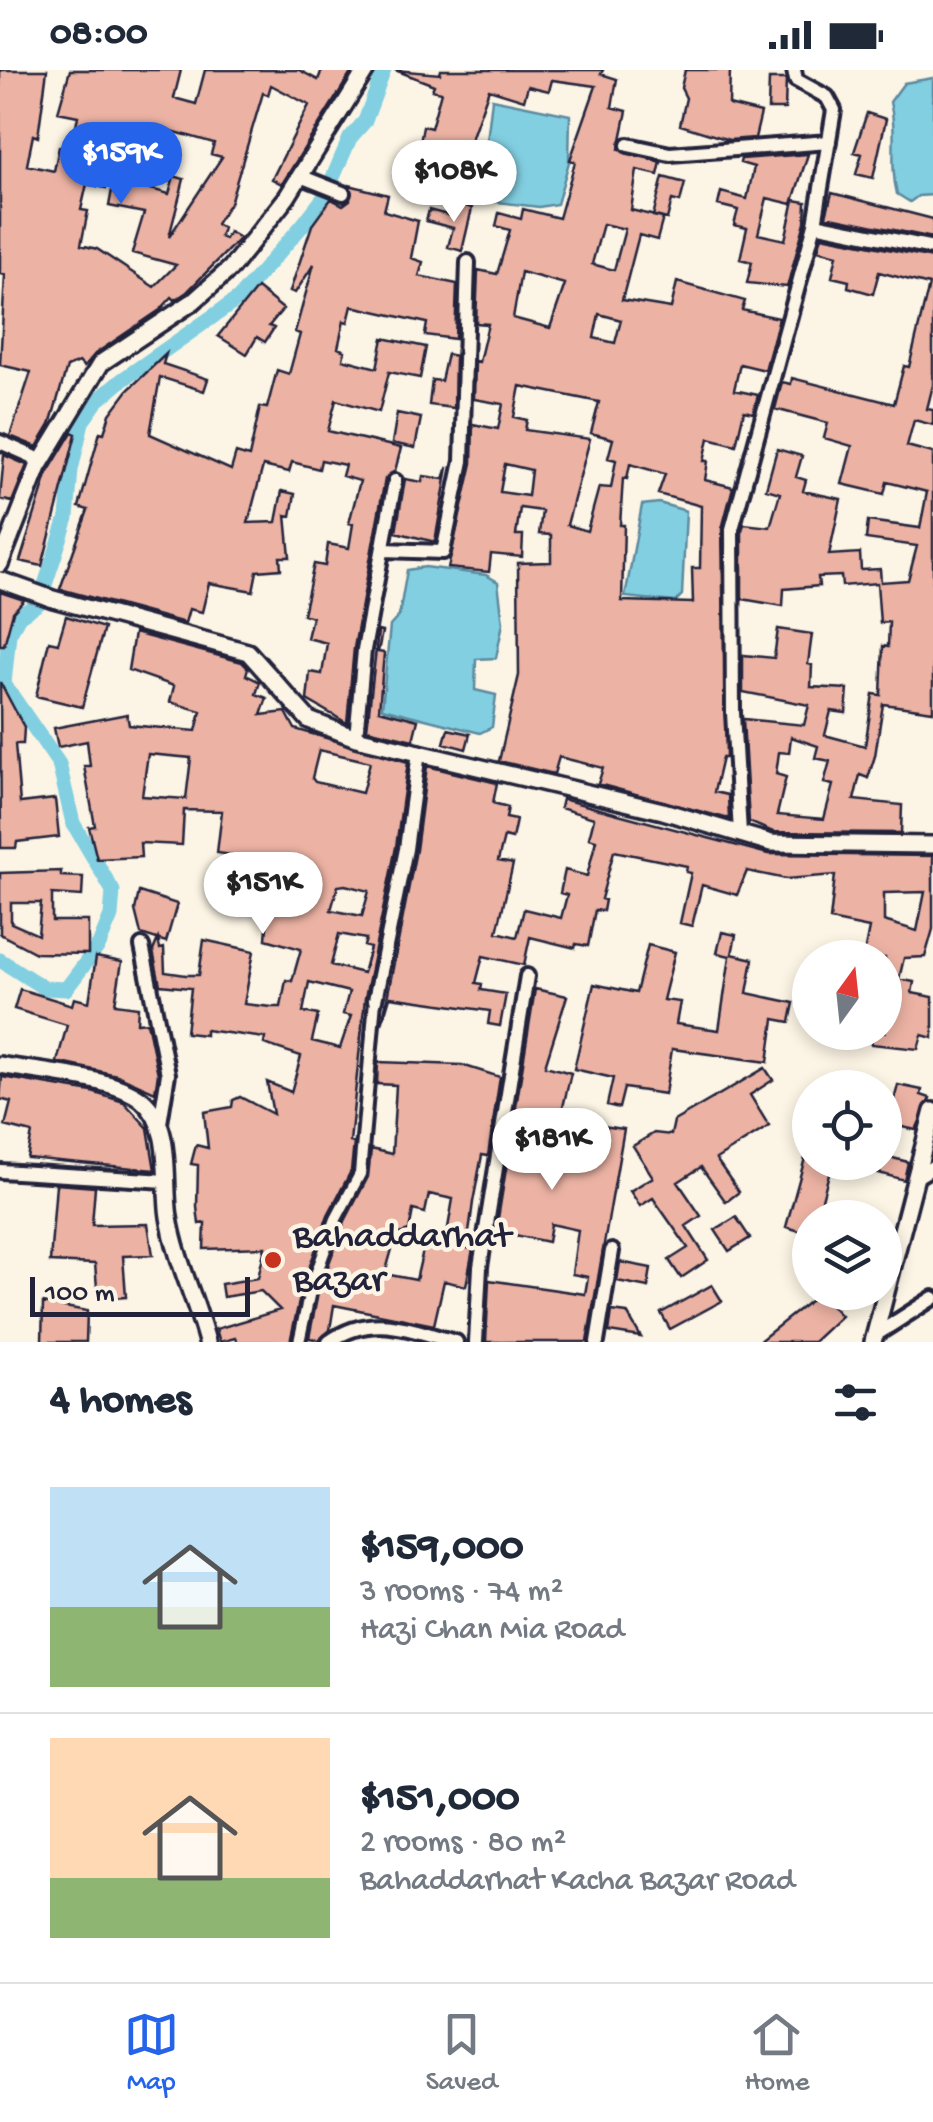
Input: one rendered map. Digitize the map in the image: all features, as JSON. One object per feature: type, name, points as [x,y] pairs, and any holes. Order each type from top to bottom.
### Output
[{"type":"street","points":[[0,564],[38,467],[100,363],[194,302],[231,268],[300,176],[366,70]]},
{"type":"street","points":[[740,833],[733,712],[732,529],[815,224],[832,104],[796,80],[794,70]]},
{"type":"street","points":[[628,145],[670,154],[829,142]]},
{"type":"street","points":[[300,176],[344,193]]},
{"type":"street","points":[[815,224],[933,248]]},
{"type":"street","points":[[384,550],[443,552],[462,461],[468,262]]},
{"type":"street","points":[[0,442],[34,457],[38,467]]},
{"type":"street","points":[[356,738],[364,650],[395,481]]},
{"type":"street","points":[[0,580],[54,600],[248,652],[309,720],[356,738],[771,843],[933,845]]},
{"type":"street","points":[[299,1342],[310,1291],[336,1219],[360,1174],[375,1000],[406,849],[419,752]]},
{"type":"street","points":[[142,946],[168,1074],[160,1123],[166,1181],[182,1274],[207,1342]]},
{"type":"street","points":[[476,1342],[480,1267],[526,976]]},
{"type":"street","points":[[0,1065],[112,1087],[141,1099],[160,1123]]},
{"type":"street","points":[[875,1338],[933,1111]]},
{"type":"street","points":[[918,1176],[933,1167]]},
{"type":"street","points":[[0,1172],[166,1181]]},
{"type":"street","points":[[597,1342],[612,1251]]},
{"type":"street","points":[[875,1338],[933,1298]]},
{"type":"street","points":[[329,1342],[351,1326],[385,1324],[456,1342]]},
{"type":"water","points":[[933,78],[933,195],[918,196],[910,202],[897,194],[890,102],[904,83]]},
{"type":"water","points":[[492,99],[570,115],[569,162],[557,204],[539,207],[480,200]]},
{"type":"water","points":[[659,503],[686,511],[682,595],[675,602],[625,597],[642,505]]},
{"type":"water","points":[[425,567],[486,575],[498,582],[503,623],[496,658],[476,659],[475,690],[496,695],[492,727],[480,733],[382,708],[390,626],[399,616],[407,570]]},
{"type":"building","points":[[0,70],[47,70],[38,137],[33,135],[27,165],[54,171],[59,147],[71,149],[78,116],[58,112],[70,70],[181,70],[174,98],[196,104],[205,70],[299,70],[318,80],[322,70],[353,70],[282,184],[272,179],[309,105],[271,85],[268,95],[263,93],[230,203],[216,224],[223,228],[220,237],[225,239],[229,232],[240,238],[187,292],[175,300],[172,297],[160,310],[95,354],[84,367],[79,362],[67,367],[50,425],[37,447],[10,436],[31,372],[0,365],[5,275],[0,274]],"holes":[[[154,126],[214,143],[211,154],[222,157],[169,237],[184,179],[174,176],[169,194],[114,179],[109,206],[144,213],[132,253],[176,265],[154,287],[97,249],[81,245],[88,211],[81,210],[87,184],[106,188],[114,154],[137,160],[144,132],[152,135]]]},
{"type":"building","points":[[395,70],[440,74],[441,70],[603,70],[601,74],[617,79],[612,107],[627,111],[619,149],[661,162],[658,175],[637,170],[631,210],[663,218],[657,240],[639,235],[622,300],[671,308],[677,282],[745,301],[742,310],[779,318],[765,370],[740,364],[734,390],[758,395],[753,413],[744,411],[736,445],[709,438],[704,461],[708,461],[705,480],[733,487],[722,529],[726,758],[722,758],[714,792],[728,795],[729,819],[598,784],[603,768],[559,757],[554,774],[499,761],[519,675],[518,563],[551,562],[551,535],[539,534],[542,511],[520,508],[516,535],[523,535],[522,557],[491,554],[489,572],[448,568],[472,463],[473,424],[498,429],[503,404],[474,399],[475,361],[479,362],[488,324],[476,323],[478,270],[497,274],[510,230],[496,226],[499,213],[521,219],[523,209],[559,218],[575,162],[570,160],[596,86],[552,80],[549,91],[528,86],[524,100],[489,89],[464,159],[445,153],[435,192],[412,186],[423,126],[431,128],[441,92],[432,90],[434,85]],"holes":[[[603,224],[625,229],[614,270],[592,264]],[[521,272],[565,284],[550,328],[513,318]],[[599,314],[621,320],[615,343],[594,338]],[[520,386],[599,402],[591,433],[613,439],[608,458],[616,460],[611,488],[599,487],[587,531],[567,525],[590,439],[525,430],[527,420],[514,417]],[[505,464],[531,470],[528,496],[500,492]],[[630,464],[665,474],[658,494],[701,506],[700,568],[692,568],[693,603],[622,601],[623,478],[627,479]]]},
{"type":"building","points":[[685,70],[730,70],[729,105],[761,113],[755,138],[729,140],[680,125],[686,98],[681,88]]},
{"type":"building","points":[[769,79],[786,79],[785,109],[768,109]]},
{"type":"building","points":[[867,113],[886,119],[873,178],[856,174],[862,154],[854,152]]},
{"type":"building","points":[[808,154],[792,204],[767,198],[758,234],[785,240],[794,200],[806,202],[805,222],[787,287],[747,283],[752,262],[740,259],[747,228],[734,225],[738,210],[718,205],[721,192],[747,199],[754,167],[740,163],[741,159]]},
{"type":"building","points":[[663,177],[685,183],[680,202],[672,200],[667,219],[653,216]]},
{"type":"building","points":[[349,185],[388,195],[384,211],[418,221],[411,258],[423,262],[419,276],[457,284],[455,339],[425,335],[427,323],[352,306],[348,322],[344,321],[338,348],[345,351],[343,359],[377,368],[383,338],[426,347],[420,378],[389,372],[379,412],[336,400],[328,431],[401,448],[395,471],[385,479],[354,648],[347,723],[307,700],[310,672],[322,674],[327,643],[307,638],[312,617],[303,614],[314,564],[325,566],[328,544],[349,548],[353,524],[349,523],[360,481],[342,476],[345,465],[321,460],[319,469],[292,462],[289,472],[263,466],[248,523],[276,522],[282,491],[295,494],[291,516],[286,515],[290,557],[280,557],[281,569],[257,571],[253,591],[209,583],[202,612],[189,609],[185,623],[60,589],[88,510],[79,507],[100,432],[104,433],[110,414],[128,390],[166,354],[163,364],[208,379],[204,391],[160,377],[150,434],[231,470],[236,453],[249,457],[260,407],[267,408],[277,370],[289,374],[300,334],[295,332],[314,264],[295,293],[290,291],[312,225],[331,199],[343,205],[350,200]]},
{"type":"building","points":[[832,193],[933,219],[933,238],[826,216]]},
{"type":"building","points":[[459,204],[472,208],[462,251],[448,247],[453,228],[426,221],[429,210],[455,217]]},
{"type":"building","points":[[822,236],[933,258],[933,385],[927,409],[933,410],[933,425],[914,420],[907,446],[933,453],[933,711],[883,704],[875,756],[868,778],[860,775],[854,800],[902,805],[901,833],[773,832],[749,822],[743,719],[804,725],[809,705],[743,692],[743,655],[774,658],[778,629],[812,634],[808,664],[812,665],[811,687],[848,689],[846,713],[831,711],[825,735],[865,746],[873,694],[881,695],[883,646],[888,647],[889,622],[880,623],[877,583],[842,586],[841,576],[818,577],[819,586],[784,589],[783,606],[742,599],[742,530],[744,524],[770,527],[780,493],[766,489],[777,449],[802,456],[796,477],[806,480],[803,491],[841,499],[829,555],[860,553],[861,570],[880,569],[881,582],[908,580],[917,546],[866,539],[868,521],[920,528],[927,492],[887,482],[884,494],[842,484],[852,446],[824,438],[828,423],[775,409],[782,382],[791,384],[792,378],[894,404],[904,366],[909,367],[929,285],[879,272],[873,294],[848,287],[849,281],[832,277],[837,255],[818,250]],"holes":[[[791,737],[818,746],[815,758],[830,761],[824,783],[833,785],[824,819],[777,815],[786,777],[776,774],[779,752],[789,753]]]},
{"type":"building","points":[[257,288],[283,309],[269,326],[274,328],[265,342],[257,337],[247,354],[218,336]]},
{"type":"building","points":[[447,354],[455,356],[454,408],[429,405],[432,380],[441,381]]},
{"type":"building","points":[[397,413],[421,418],[415,448],[392,443]]},
{"type":"building","points":[[72,432],[76,434],[42,566],[20,561],[48,472]]},
{"type":"building","points":[[4,455],[27,465],[12,502],[0,499]]},
{"type":"building","points":[[448,467],[435,542],[396,532],[405,479],[444,479]]},
{"type":"building","points":[[0,592],[24,600],[13,612],[4,645],[0,645]]},
{"type":"building","points":[[66,616],[104,628],[82,707],[36,696],[49,641],[58,643]]},
{"type":"building","points":[[378,631],[382,632],[378,652],[384,653],[379,710],[418,720],[413,740],[367,729]]},
{"type":"building","points":[[134,633],[242,662],[248,668],[246,675],[260,682],[256,694],[267,698],[261,715],[286,712],[295,729],[408,762],[396,847],[365,998],[350,1142],[354,1143],[351,1171],[328,1215],[302,1288],[290,1342],[237,1342],[235,1338],[220,1342],[216,1329],[280,1310],[261,1291],[223,1297],[221,1284],[258,1278],[265,1247],[204,1249],[205,1223],[199,1224],[197,1207],[198,1165],[191,1164],[196,1145],[208,1148],[204,1112],[232,1107],[233,1100],[240,1097],[273,1114],[267,1082],[291,1092],[301,1056],[264,1044],[265,1038],[205,1030],[205,1035],[186,1033],[191,988],[160,985],[153,951],[158,939],[160,949],[164,948],[165,972],[199,975],[204,940],[254,951],[244,1004],[281,1007],[286,980],[292,981],[301,949],[266,939],[268,915],[237,907],[245,878],[227,874],[232,855],[217,853],[222,811],[184,810],[182,845],[140,843],[141,857],[97,859],[89,827],[95,826],[84,766],[90,766],[87,741],[58,747],[54,728],[127,714],[129,725],[196,731],[201,711],[170,702],[174,686],[128,670]],"holes":[[[319,750],[370,762],[362,793],[312,778]],[[148,754],[191,758],[186,799],[142,796]],[[338,886],[369,891],[362,916],[331,910]],[[339,934],[366,939],[364,946],[370,948],[363,973],[331,965]],[[309,982],[349,992],[343,1014],[351,1016],[340,1048],[312,1041],[318,1015],[303,1012]]]},
{"type":"building","points":[[0,682],[24,727],[23,744],[15,744],[20,803],[55,799],[59,837],[17,842],[16,848],[1,848]]},
{"type":"building","points":[[448,729],[470,734],[466,749],[444,743]]},
{"type":"building","points":[[427,766],[497,783],[493,803],[508,807],[506,818],[516,820],[512,839],[504,837],[498,861],[513,864],[497,932],[517,937],[524,909],[561,918],[567,895],[560,893],[565,870],[587,876],[596,840],[589,838],[594,818],[560,808],[562,799],[768,854],[933,856],[933,929],[925,957],[904,958],[902,966],[902,940],[867,940],[869,928],[830,920],[835,875],[786,879],[747,871],[737,895],[702,885],[692,926],[680,923],[691,873],[686,872],[687,866],[614,851],[601,899],[605,900],[603,911],[595,910],[588,946],[576,944],[575,948],[530,937],[524,965],[483,956],[476,983],[482,984],[481,990],[506,994],[500,1026],[488,1024],[490,1011],[390,997],[382,1024],[416,850]],"holes":[[[925,892],[917,931],[884,921],[884,893]]]},
{"type":"building","points":[[61,871],[61,876],[83,877],[82,896],[52,894],[52,921],[88,921],[88,954],[36,953],[0,934],[0,873]],"holes":[[[11,903],[41,903],[38,935],[11,923]]]},
{"type":"building","points":[[139,892],[177,904],[166,942],[141,934],[135,910]]},
{"type":"building","points":[[722,932],[736,935],[732,954],[753,959],[747,993],[792,1003],[790,1022],[774,1019],[768,1062],[672,1049],[665,1094],[624,1088],[619,1108],[607,1105],[613,1078],[574,1069],[594,984],[636,993],[648,945],[675,952],[663,1000],[680,1002],[676,1024],[719,1030],[730,956],[717,953]]},
{"type":"building","points":[[96,957],[122,962],[115,1004],[138,1007],[137,1023],[147,1022],[158,1074],[155,1092],[117,1075],[57,1062],[67,1025],[14,1009],[20,989],[72,1005],[74,998],[89,1002]]},
{"type":"building","points":[[902,980],[914,982],[912,993],[933,997],[933,1038],[922,1035],[918,1049],[902,1047]]},
{"type":"building","points":[[535,989],[567,996],[545,1066],[571,1073],[560,1120],[624,1129],[587,1342],[486,1342],[489,1280],[585,1294],[588,1277],[572,1274],[578,1230],[551,1224],[548,1242],[496,1231]]},
{"type":"building","points":[[378,1062],[462,1065],[500,1077],[488,1156],[482,1155],[473,1202],[467,1248],[473,1249],[466,1286],[444,1281],[434,1325],[334,1305],[330,1330],[320,1340],[309,1338],[318,1293],[344,1223],[368,1177],[371,1149],[392,1154],[396,1085],[377,1084]],"holes":[[[429,1194],[453,1199],[444,1251],[424,1246],[416,1280],[385,1274],[396,1235],[409,1231],[413,1210],[425,1213]]]},
{"type":"building","points":[[765,1068],[773,1080],[750,1095],[769,1126],[716,1159],[739,1192],[726,1202],[701,1167],[678,1182],[701,1216],[686,1226],[708,1260],[681,1278],[669,1260],[688,1248],[653,1198],[640,1206],[630,1191],[653,1177],[633,1146],[654,1133],[671,1135],[674,1121]]},
{"type":"building","points":[[2,1077],[92,1092],[124,1102],[148,1128],[155,1170],[27,1158],[32,1133],[5,1126],[11,1102],[0,1099]]},
{"type":"building","points":[[902,1086],[922,1090],[921,1095],[930,1098],[916,1130],[902,1127]]},
{"type":"building","points":[[902,1160],[908,1162],[902,1179]]},
{"type":"building","points":[[799,1180],[827,1180],[822,1200],[793,1200]]},
{"type":"building","points":[[56,1184],[95,1187],[92,1225],[148,1224],[153,1255],[123,1256],[126,1297],[98,1299],[95,1264],[50,1262]]},
{"type":"building","points":[[792,1205],[792,1229],[786,1227]]},
{"type":"building","points":[[736,1217],[750,1238],[729,1251],[715,1230]]},
{"type":"building","points":[[620,1262],[651,1268],[648,1287],[617,1281]]},
{"type":"building","points":[[712,1285],[722,1301],[670,1329],[661,1313]]},
{"type":"building","points":[[43,1303],[87,1311],[86,1342],[42,1342]]},
{"type":"building","points":[[798,1310],[836,1310],[841,1316],[813,1342],[758,1342]]},
{"type":"building","points":[[612,1311],[627,1313],[641,1337],[609,1332]]},
{"type":"waterway","points":[[0,960],[44,988],[66,989],[99,945],[111,916],[113,891],[73,823],[59,764],[4,684],[9,634],[19,616],[39,603],[67,518],[71,470],[82,422],[97,401],[122,380],[238,299],[301,227],[325,196],[350,138],[365,121],[384,70]]},
{"type":"place","name":"Bahaddarhat Bazar","points":[[273,1260]]}]
